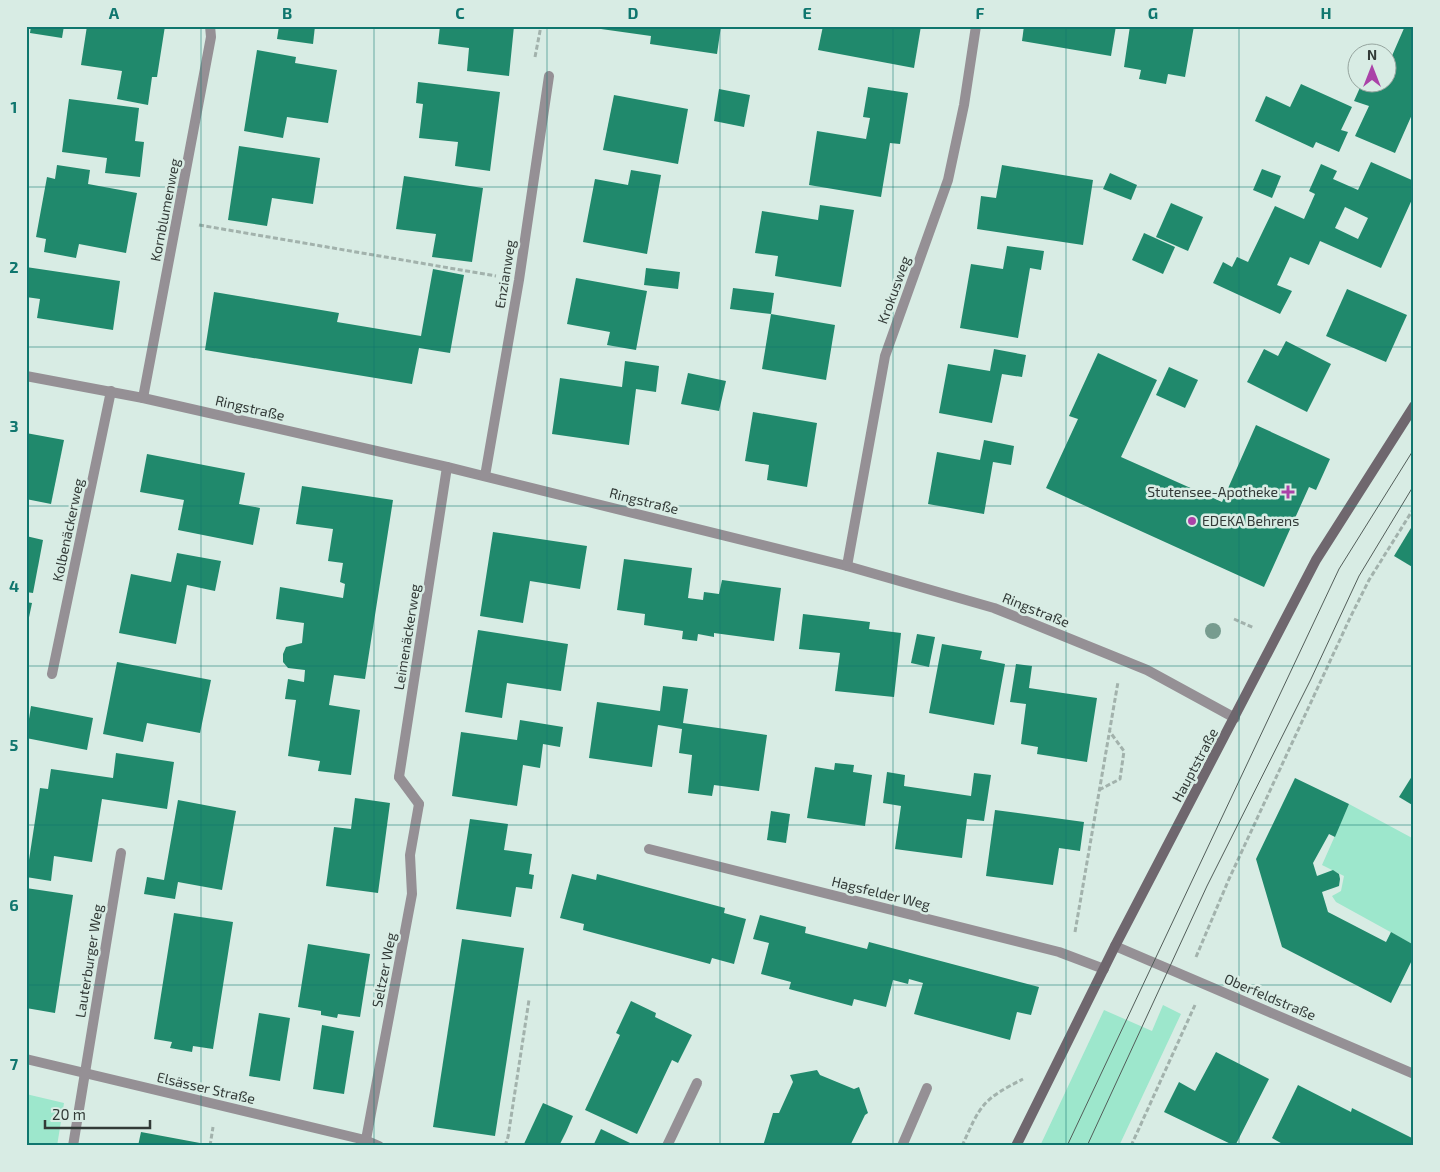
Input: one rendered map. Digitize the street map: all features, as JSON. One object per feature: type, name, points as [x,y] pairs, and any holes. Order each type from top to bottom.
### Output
[{"type":"street","name":"Kornblumenweg","points":[[143,398],[211,37],[210,26]]},
{"type":"street","name":"Krokusweg","points":[[847,566],[885,356],[948,180],[964,104],[976,26]]},
{"type":"street","name":"Enzianweg","points":[[484,476],[519,280],[549,76]]},
{"type":"street","name":"Ringstraße","points":[[26,376],[111,391],[447,467],[847,566],[994,608],[1147,670],[1235,718]]},
{"type":"street","name":"Kolbenäckerweg","points":[[52,674],[111,391]]},
{"type":"street","name":"Hauptstraße","points":[[1016,1146],[1115,946],[1316,560],[1414,406]]},
{"type":"street","name":"Leimenäckerweg","points":[[419,804],[399,777],[447,467]]},
{"type":"street","name":"Seltzer Weg","points":[[365,1143],[412,894],[410,855],[419,804]]},
{"type":"street","name":"Hagsfelder Weg","points":[[649,849],[1059,952],[1104,969]]},
{"type":"street","name":"Lauterburger Weg","points":[[73,1146],[121,853]]},
{"type":"street","name":"Oberfeldstraße","points":[[1115,946],[1414,1074]]},
{"type":"street","name":"Elsässer Straße","points":[[26,1059],[379,1146]]},
{"type":"street","points":[[667,1146],[697,1083]]},
{"type":"street","points":[[902,1146],[927,1088]]},
{"type":"path","points":[[177,221],[519,280]]},
{"type":"path","points":[[1188,978],[1233,870],[1350,618],[1369,580],[1414,508]]},
{"type":"path","points":[[1074,935],[1122,659]]},
{"type":"path","points":[[1099,790],[1120,779],[1124,751],[1109,732]]},
{"type":"path","points":[[1131,1146],[1205,985]]},
{"type":"path","points":[[505,1146],[508,1137],[529,1000]]},
{"type":"path","points":[[962,1146],[984,1103],[997,1092],[1057,1062]]},
{"type":"green space","points":[[1349,804],[1414,839],[1414,945],[1336,902],[1332,896],[1341,891],[1344,876],[1322,865]]},
{"type":"green space","points":[[1163,1005],[1181,1014],[1119,1146],[1040,1146],[1104,1010],[1152,1031]]},
{"type":"green space","points":[[26,1094],[64,1103],[57,1146],[26,1146]]},
{"type":"building","points":[[31,26],[64,26],[62,38],[30,33]]},
{"type":"building","points":[[87,26],[165,26],[157,77],[152,77],[148,105],[117,99],[122,71],[81,65]]},
{"type":"building","points":[[279,26],[315,26],[313,44],[277,39]]},
{"type":"building","points":[[440,26],[514,26],[509,76],[467,71],[469,48],[438,44]]},
{"type":"building","points":[[601,26],[721,26],[717,54],[650,44],[651,36],[601,29]]},
{"type":"building","points":[[823,26],[921,26],[914,68],[818,50]]},
{"type":"building","points":[[1024,26],[1116,26],[1111,56],[1022,41]]},
{"type":"building","points":[[1130,26],[1194,26],[1185,77],[1168,74],[1166,84],[1139,79],[1141,70],[1124,67]]},
{"type":"building","points":[[1405,26],[1414,26],[1414,110],[1395,153],[1355,136],[1369,106],[1354,101],[1358,92],[1398,92],[1398,42]]},
{"type":"building","points":[[257,50],[296,57],[295,63],[337,70],[328,123],[287,117],[283,138],[244,131]]},
{"type":"building","points":[[418,82],[500,92],[490,171],[455,166],[458,142],[419,138],[423,104],[416,103]]},
{"type":"building","points":[[1301,84],[1352,107],[1341,130],[1348,132],[1339,152],[1316,142],[1313,148],[1255,121],[1266,96],[1290,107]]},
{"type":"building","points":[[868,87],[908,93],[900,144],[890,143],[881,197],[809,185],[817,131],[866,139],[870,118],[863,117]]},
{"type":"building","points":[[719,89],[750,95],[744,127],[714,121]]},
{"type":"building","points":[[614,95],[688,109],[678,164],[603,150]]},
{"type":"building","points":[[69,99],[139,108],[135,141],[144,142],[140,177],[105,173],[107,158],[62,152]]},
{"type":"building","points":[[239,146],[320,158],[313,204],[272,198],[267,226],[228,220]]},
{"type":"building","points":[[1371,162],[1414,181],[1414,195],[1381,268],[1320,241],[1309,265],[1290,257],[1277,285],[1292,291],[1280,314],[1213,283],[1223,262],[1232,267],[1237,257],[1248,262],[1275,206],[1304,219],[1315,194],[1309,191],[1321,164],[1337,171],[1333,179],[1358,190]],"holes":[[[1345,207],[1368,218],[1358,239],[1335,228]]]},
{"type":"building","points":[[57,165],[90,170],[88,184],[137,193],[126,253],[79,244],[76,258],[44,252],[46,239],[36,237],[47,177],[55,179]]},
{"type":"building","points":[[1002,165],[1093,180],[1083,245],[977,229],[981,196],[996,198]]},
{"type":"building","points":[[1262,169],[1281,176],[1272,198],[1253,190]]},
{"type":"building","points":[[631,170],[661,175],[647,254],[583,242],[595,179],[628,185]]},
{"type":"building","points":[[1110,173],[1137,185],[1131,200],[1103,189]]},
{"type":"building","points":[[404,176],[483,188],[472,262],[432,257],[436,234],[396,229]]},
{"type":"building","points":[[1171,203],[1203,217],[1188,251],[1156,237]]},
{"type":"building","points":[[820,205],[854,210],[841,287],[775,276],[778,256],[755,253],[762,211],[818,220]]},
{"type":"building","points":[[1144,233],[1175,247],[1163,274],[1132,260]]},
{"type":"building","points":[[1007,246],[1044,251],[1041,270],[1030,268],[1018,338],[960,328],[971,264],[1003,269]]},
{"type":"building","points":[[26,267],[120,281],[113,330],[37,318],[40,299],[26,297]]},
{"type":"building","points":[[646,268],[680,272],[678,289],[644,285]]},
{"type":"building","points":[[433,269],[464,275],[450,353],[419,348],[412,384],[205,350],[214,292],[339,313],[337,322],[421,336]]},
{"type":"building","points":[[576,278],[647,291],[636,350],[607,345],[610,332],[567,324]]},
{"type":"building","points":[[733,288],[774,293],[771,314],[730,309]]},
{"type":"building","points":[[1347,289],[1407,315],[1386,362],[1326,336]]},
{"type":"building","points":[[771,314],[835,325],[826,380],[762,369]]},
{"type":"building","points":[[1286,341],[1331,364],[1307,412],[1247,382],[1264,349],[1278,356]]},
{"type":"building","points":[[994,349],[1026,355],[1022,377],[1002,374],[992,423],[939,413],[948,364],[990,371]]},
{"type":"building","points":[[1098,353],[1157,380],[1121,457],[1222,502],[1256,425],[1330,459],[1316,490],[1309,487],[1264,587],[1046,488],[1078,419],[1069,416]]},
{"type":"building","points":[[625,361],[659,366],[656,392],[636,389],[629,445],[552,434],[560,378],[622,387]]},
{"type":"building","points":[[1169,367],[1198,380],[1185,408],[1156,395]]},
{"type":"building","points":[[688,373],[726,381],[719,411],[681,404]]},
{"type":"building","points":[[753,412],[817,423],[807,487],[767,480],[769,465],[745,461]]},
{"type":"building","points":[[26,433],[64,440],[51,504],[26,499]]},
{"type":"building","points":[[984,440],[1014,446],[1011,465],[993,462],[984,514],[928,504],[937,452],[980,460]]},
{"type":"building","points":[[147,454],[245,473],[239,504],[260,508],[253,545],[178,530],[184,500],[140,492]]},
{"type":"building","points":[[302,486],[393,500],[365,679],[334,675],[329,705],[360,710],[351,775],[318,771],[320,761],[288,756],[296,700],[285,699],[288,679],[304,682],[305,670],[288,668],[283,662],[283,654],[286,647],[302,643],[304,623],[276,619],[280,587],[343,598],[345,584],[340,582],[343,563],[328,561],[333,529],[296,524]]},
{"type":"building","points":[[1414,523],[1414,568],[1394,556]]},
{"type":"building","points":[[493,532],[587,546],[580,589],[530,581],[523,623],[480,616]]},
{"type":"building","points":[[26,536],[43,540],[33,593],[26,592]]},
{"type":"building","points":[[177,553],[221,561],[215,591],[187,585],[176,644],[119,633],[131,574],[171,582]]},
{"type":"building","points":[[624,559],[692,568],[688,598],[703,600],[704,592],[719,594],[722,580],[781,588],[774,641],[714,633],[714,637],[698,634],[697,641],[682,639],[683,631],[644,625],[645,614],[617,610]]},
{"type":"building","points":[[26,602],[32,603],[27,627],[26,627]]},
{"type":"building","points":[[803,614],[870,622],[869,629],[901,633],[894,697],[835,691],[840,653],[799,649]]},
{"type":"building","points":[[478,630],[568,644],[561,691],[507,683],[502,718],[465,712]]},
{"type":"building","points":[[917,634],[935,637],[929,667],[911,663]]},
{"type":"building","points":[[942,644],[982,651],[980,659],[1005,664],[994,725],[929,713]]},
{"type":"building","points":[[117,662],[211,680],[200,733],[147,723],[143,742],[103,734]]},
{"type":"building","points":[[1016,664],[1032,666],[1029,688],[1097,698],[1087,762],[1037,754],[1038,747],[1021,744],[1026,704],[1010,702]]},
{"type":"building","points":[[663,686],[688,689],[683,723],[767,735],[759,791],[714,785],[712,796],[688,793],[692,755],[679,753],[682,729],[658,725],[652,767],[589,758],[597,702],[660,711]]},
{"type":"building","points":[[31,706],[93,718],[87,750],[26,738]]},
{"type":"building","points":[[520,720],[563,727],[560,747],[543,744],[540,768],[523,765],[517,806],[452,796],[461,732],[517,740]]},
{"type":"building","points":[[116,753],[174,762],[167,809],[102,799],[92,862],[54,856],[51,881],[26,877],[26,859],[29,860],[40,788],[48,789],[51,769],[113,778]]},
{"type":"building","points":[[835,763],[854,765],[853,772],[872,775],[865,826],[807,818],[815,767],[834,770]]},
{"type":"building","points":[[887,772],[905,775],[904,786],[971,796],[974,773],[991,775],[984,821],[967,819],[962,858],[895,849],[901,806],[883,803]]},
{"type":"building","points":[[1414,773],[1414,806],[1399,797]]},
{"type":"building","points":[[1295,778],[1349,804],[1335,837],[1329,834],[1313,863],[1317,876],[1333,870],[1339,874],[1339,886],[1322,892],[1328,912],[1386,942],[1391,932],[1414,945],[1414,956],[1391,1003],[1282,947],[1256,859]]},
{"type":"building","points":[[355,798],[390,803],[378,893],[326,886],[334,827],[351,829]]},
{"type":"building","points":[[178,800],[236,811],[222,890],[178,882],[175,899],[144,894],[147,877],[164,880]]},
{"type":"building","points":[[995,810],[1084,822],[1080,851],[1059,848],[1053,885],[986,876]]},
{"type":"building","points":[[771,811],[790,814],[786,843],[767,840]]},
{"type":"building","points":[[470,819],[508,824],[504,850],[532,854],[529,874],[534,875],[532,889],[516,887],[511,917],[456,909]]},
{"type":"building","points":[[572,874],[596,880],[597,874],[725,908],[724,913],[746,919],[734,964],[712,958],[710,964],[583,930],[584,924],[560,918]]},
{"type":"building","points":[[26,888],[73,895],[55,1013],[26,1008]]},
{"type":"building","points":[[174,913],[233,922],[213,1049],[193,1046],[192,1052],[170,1048],[172,1042],[154,1039]]},
{"type":"building","points":[[760,915],[806,927],[805,933],[867,949],[869,942],[1039,987],[1031,1015],[1017,1012],[1010,1040],[914,1014],[923,983],[909,979],[908,984],[893,980],[886,1007],[854,999],[852,1006],[789,989],[791,982],[761,974],[769,943],[753,939]]},
{"type":"building","points":[[462,939],[524,948],[495,1136],[433,1127]]},
{"type":"building","points":[[308,944],[370,954],[360,1017],[338,1014],[337,1018],[321,1015],[321,1011],[298,1007]]},
{"type":"building","points":[[631,1001],[656,1013],[655,1017],[692,1035],[678,1063],[672,1060],[637,1134],[585,1110],[620,1035],[616,1033]]},
{"type":"building","points":[[259,1013],[290,1018],[280,1081],[249,1076]]},
{"type":"building","points":[[322,1025],[354,1031],[344,1094],[313,1089]]},
{"type":"building","points":[[1216,1052],[1269,1079],[1235,1146],[1164,1112],[1179,1082],[1195,1091]]},
{"type":"building","points":[[817,1070],[820,1075],[854,1089],[859,1087],[868,1113],[865,1115],[850,1146],[763,1146],[773,1113],[779,1113],[793,1082],[790,1075]]},
{"type":"building","points":[[1298,1085],[1351,1112],[1352,1108],[1414,1139],[1414,1146],[1286,1146],[1272,1138]]},
{"type":"building","points":[[543,1103],[573,1116],[566,1132],[559,1146],[523,1146]]},
{"type":"building","points":[[601,1129],[630,1143],[629,1146],[593,1146]]},
{"type":"building","points":[[141,1132],[200,1143],[199,1146],[138,1146]]},
{"type":"tram line","points":[[1067,1146],[1339,569],[1414,449]]},
{"type":"tram line","points":[[1087,1146],[1207,886],[1311,679],[1359,576],[1414,485]]},
{"type":"place","name":"Stutensee-Apotheke","points":[[1288,492]]},
{"type":"place","name":"EDEKA Behrens","points":[[1192,521]]}]
